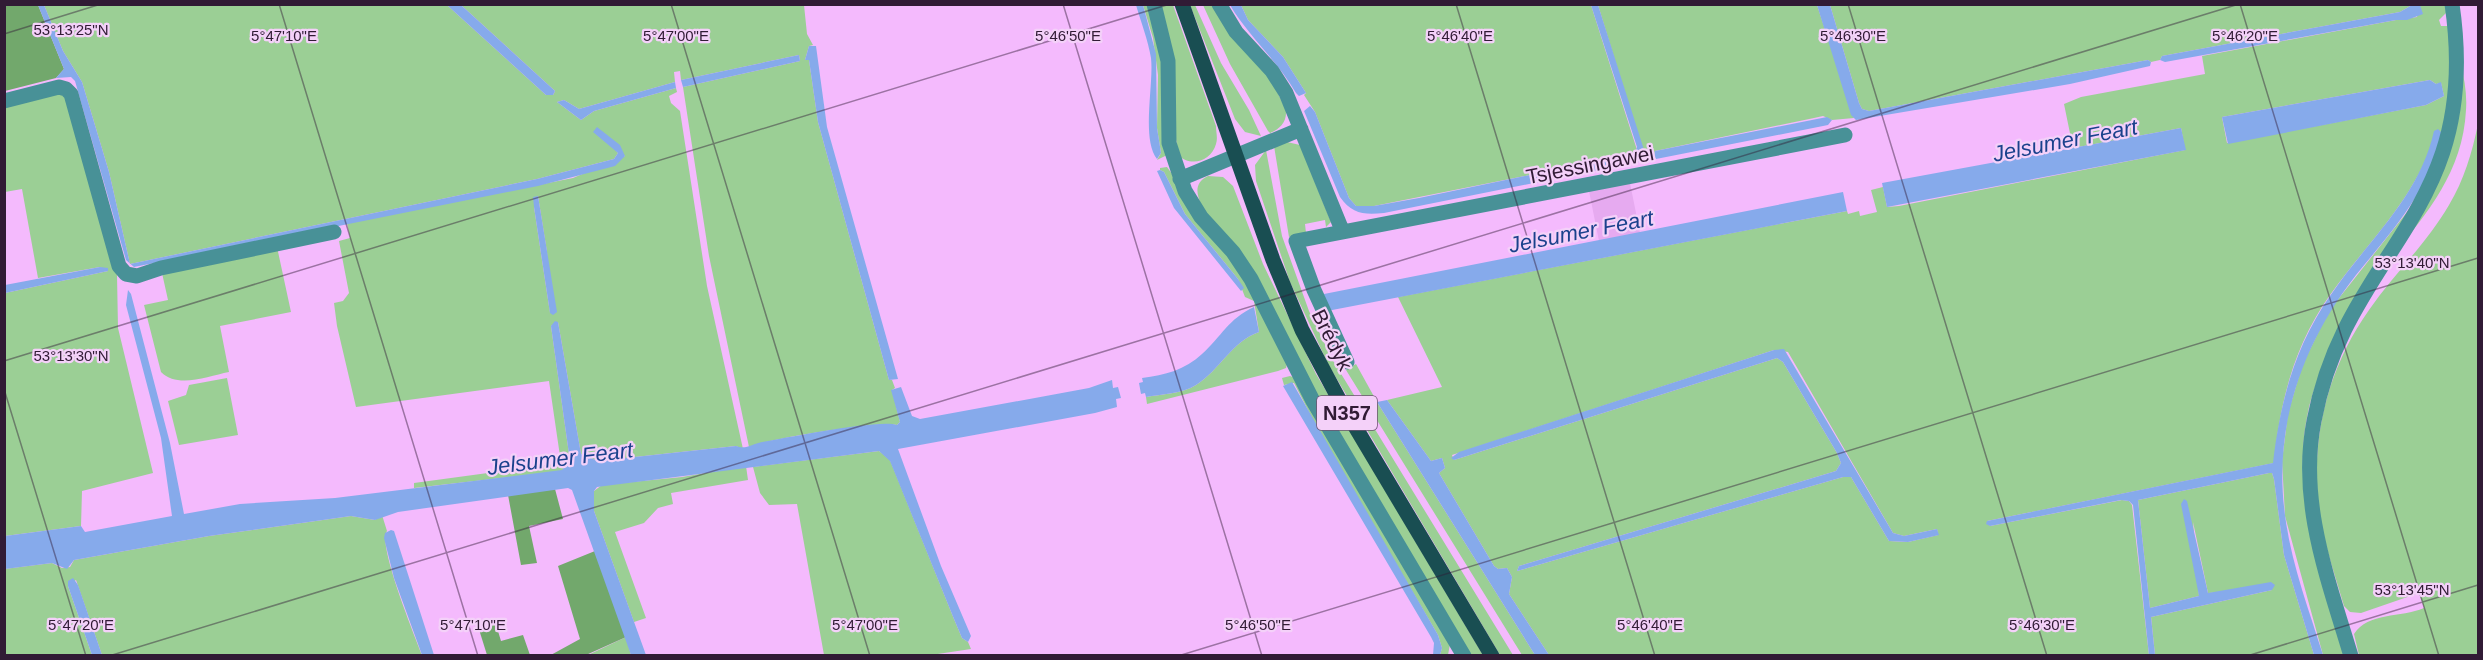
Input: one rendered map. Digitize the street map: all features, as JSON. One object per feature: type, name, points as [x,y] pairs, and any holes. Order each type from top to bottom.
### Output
[{"type":"main road","name":"N357","points":[[1182,4],[1235,155]]},
{"type":"main road","name":"Brédyk","points":[[1235,155],[1286,294],[1319,364],[1492,656]]},
{"type":"street","points":[[1154,4],[1166,44],[1167,129],[1179,179],[1201,217],[1233,252],[1251,279],[1313,401],[1464,656]]},
{"type":"street","points":[[1219,4],[1236,32],[1279,81],[1342,230]]},
{"type":"street","points":[[2452,4],[2471,81]]},
{"type":"street","points":[[4,101],[59,87],[71,94],[119,266],[126,274],[145,274],[161,268],[334,232]]},
{"type":"street","points":[[1179,179],[1301,129]]},
{"type":"street","name":"Tsjessingawei","points":[[1296,241],[1342,230],[1439,215],[1845,135]]},
{"type":"street","points":[[2351,656],[2314,522],[2309,469],[2314,421],[2330,367],[2351,324],[2422,232]]},
{"type":"street","name":"Brédyk","points":[[1296,241],[1322,310],[1347,362]]},
{"type":"shaded area","points":[[1630,183],[1640,233],[1599,241],[1589,191]]},
{"type":"green space","points":[[5,5],[38,5],[64,69],[56,78],[5,91]]},
{"type":"green space","points":[[44,5],[447,5],[546,95],[553,95],[555,91],[461,5],[804,5],[807,34],[813,45],[809,46],[805,60],[809,60],[818,122],[889,380],[892,380],[895,388],[892,390],[900,422],[897,425],[870,425],[824,431],[777,439],[749,447],[709,256],[683,87],[800,61],[799,55],[681,80],[680,71],[674,72],[675,82],[579,109],[564,100],[557,102],[581,120],[594,111],[676,88],[677,92],[669,96],[671,103],[680,111],[707,286],[743,449],[736,446],[598,461],[581,454],[558,322],[551,326],[569,454],[568,463],[562,471],[414,488],[414,483],[561,463],[549,381],[356,407],[337,326],[334,303],[343,301],[349,293],[339,241],[350,238],[347,223],[573,178],[625,156],[593,132],[615,149],[618,153],[614,159],[537,179],[130,264],[109,172],[82,82],[63,51]],"holes":[[[538,196],[547,252],[550,313],[534,207]]]},
{"type":"green space","points":[[1143,5],[1149,5],[1161,45],[1167,155],[1157,160],[1161,153],[1157,128],[1158,75],[1153,38]]},
{"type":"green space","points":[[1159,5],[1173,5],[1216,126],[1216,144],[1210,155],[1200,161],[1188,161],[1178,155]]},
{"type":"green space","points":[[1190,5],[1195,5],[1221,63],[1249,110],[1261,136],[1245,132],[1235,119]]},
{"type":"green space","points":[[1203,5],[1214,5],[1270,77],[1286,110],[1284,121],[1274,131],[1270,133],[1268,131],[1230,64]]},
{"type":"green space","points":[[1241,5],[1591,5],[1637,150],[1631,155],[1374,206],[1356,206],[1349,198],[1315,112],[1304,95],[1306,93],[1283,57],[1248,20]]},
{"type":"green space","points":[[1598,5],[1817,5],[1854,118],[1832,120],[1823,116],[1655,151],[1654,156],[1645,158]]},
{"type":"green space","points":[[1830,5],[2412,5],[2400,12],[2162,56],[2160,60],[2151,62],[2148,60],[1869,111],[1862,109],[1859,103]]},
{"type":"green space","points":[[2420,5],[2445,5],[2447,12],[2439,20],[2441,26],[2448,26],[2464,78],[2466,110],[2462,138],[2454,164],[2443,187],[2429,209],[2364,293],[2339,334],[2313,392],[2304,439],[2303,471],[2310,533],[2345,655],[2323,655],[2285,516],[2282,461],[2288,413],[2302,366],[2328,312],[2415,202],[2429,152],[2420,172],[2397,209],[2330,295],[2307,334],[2285,396],[2274,463],[1987,521],[1990,526],[2122,500],[2129,501],[2132,505],[2149,655],[1549,655],[1509,594],[1512,577],[1507,568],[1498,569],[1494,566],[1439,473],[1445,468],[1442,458],[1431,461],[1387,400],[1442,387],[1398,297],[1847,211],[1848,214],[1859,211],[1860,216],[1877,212],[1871,190],[1883,187],[1887,207],[1899,206],[2185,150],[2181,128],[2073,148],[2064,104],[2081,97],[2205,74],[2202,56],[2417,17]],"holes":[[[2430,80],[2436,84],[2441,83],[2444,96],[2426,105],[2227,143],[2222,117]],[[1774,350],[1788,352],[1893,533],[1904,536],[1937,529],[1938,535],[1908,542],[1889,541],[1851,477],[1843,477],[1517,571],[1519,566],[1836,471],[1841,463],[1837,453],[1783,362],[1777,358],[1454,460],[1452,455]]]},
{"type":"green space","points":[[52,93],[69,96],[117,275],[118,328],[153,473],[82,491],[81,526],[5,536],[5,293],[108,271],[100,267],[38,278],[22,189],[5,192],[5,104]]},
{"type":"green space","points":[[2478,124],[2478,655],[2359,655],[2354,634],[2360,627],[2376,619],[2424,608],[2419,593],[2361,613],[2350,612],[2344,606],[2321,522],[2318,494],[2317,466],[2324,412],[2341,359],[2354,334],[2369,310],[2431,232],[2454,196],[2467,166]]},
{"type":"green space","points":[[1287,142],[1300,145],[1331,222],[1326,227],[1325,220],[1305,224],[1306,233],[1289,237],[1274,146]]},
{"type":"green space","points":[[1266,150],[1282,236],[1309,311],[1332,359],[1513,655],[1500,655],[1328,364],[1290,282],[1256,181],[1255,165]]},
{"type":"green space","points":[[1167,167],[1235,262],[1287,364],[1286,368],[1278,371],[1147,404],[1146,397],[1178,392],[1196,385],[1241,342],[1259,332],[1254,301],[1245,297],[1238,279],[1185,214],[1164,172],[1160,170],[1160,168]]},
{"type":"green space","points":[[1208,176],[1223,177],[1233,186],[1263,264],[1316,374],[1483,655],[1470,655],[1207,217],[1199,200],[1197,189],[1202,180]]},
{"type":"green space","points":[[277,247],[291,312],[220,326],[229,372],[184,381],[168,377],[161,372],[144,305],[168,300],[162,273]]},
{"type":"green space","points":[[1356,364],[1377,402],[1535,655],[1522,655],[1346,370]]},
{"type":"green space","points":[[1290,376],[1295,378],[1450,644],[1448,655],[1440,655],[1442,648],[1438,635],[1325,443],[1294,383],[1284,385],[1282,378]]},
{"type":"green space","points":[[227,378],[238,435],[179,445],[168,401],[186,395],[189,385]]},
{"type":"green space","points":[[879,451],[890,460],[962,638],[968,642],[971,649],[931,655],[824,655],[797,504],[769,505],[760,493],[753,467]]},
{"type":"green space","points":[[746,466],[748,480],[671,493],[673,504],[658,508],[644,523],[615,532],[646,618],[634,622],[594,511],[594,491],[602,485],[682,477]]},
{"type":"green space","points":[[2272,473],[2274,479],[2284,555],[2314,655],[2155,655],[2151,617],[2272,590],[2208,593],[2193,522],[2199,596],[2150,608],[2138,500]]},
{"type":"green space","points":[[555,489],[563,519],[529,526],[537,563],[521,565],[508,495]]},
{"type":"green space","points":[[382,515],[387,531],[385,539],[392,571],[422,655],[102,655],[76,580],[68,586],[92,655],[5,655],[4,569],[52,563],[62,568],[70,567],[74,560],[209,536],[351,516],[375,520]]},
{"type":"green space","points":[[595,551],[626,637],[586,655],[549,656],[580,639],[558,566]]},
{"type":"green space","points":[[494,618],[501,641],[523,635],[530,655],[487,655],[477,623]]},
{"type":"green space","points":[[626,637],[631,655],[586,656]]},
{"type":"water","points":[[38,5],[44,5],[63,51],[82,82],[109,172],[130,263],[126,260],[75,81],[71,77],[56,78],[64,69]]},
{"type":"water","points":[[447,5],[461,5],[555,91],[553,95],[546,95]]},
{"type":"water","points":[[1136,5],[1143,5],[1156,54],[1157,128],[1161,153],[1157,159],[1152,150],[1149,125],[1151,58]]},
{"type":"water","points":[[1230,5],[1241,5],[1248,20],[1283,57],[1306,93],[1299,96],[1296,93]]},
{"type":"water","points":[[1591,5],[1598,5],[1645,153],[1644,161],[1384,213],[1359,212],[1349,207],[1340,197],[1304,111],[1310,106],[1315,112],[1349,198],[1356,206],[1374,206],[1419,198],[1635,153],[1637,147]]},
{"type":"water","points":[[1817,5],[1830,5],[1859,103],[1862,109],[1869,111],[2148,60],[2151,62],[2150,66],[2070,84],[1856,120],[1851,115]]},
{"type":"water","points":[[2412,5],[2420,5],[2423,14],[2407,20],[2396,20],[2165,62],[2160,60],[2162,56],[2400,12]]},
{"type":"water","points":[[809,46],[816,46],[827,127],[898,379],[889,380],[818,122],[809,60],[805,60]]},
{"type":"water","points":[[799,55],[800,61],[683,87],[681,80]]},
{"type":"water","points":[[2430,80],[2436,84],[2441,82],[2444,96],[2426,105],[2228,144],[2222,117]]},
{"type":"water","points":[[675,82],[676,88],[594,111],[581,120],[557,102],[564,100],[579,109]]},
{"type":"water","points":[[1827,117],[1832,120],[1828,125],[1656,159],[1654,156],[1655,151]]},
{"type":"water","points":[[597,127],[620,145],[625,156],[615,166],[538,186],[134,267],[130,264],[537,179],[614,159],[618,153],[593,132]]},
{"type":"water","points":[[2181,128],[2186,150],[1887,207],[1882,183]]},
{"type":"water","points":[[2438,129],[2442,133],[2437,153],[2419,191],[2396,226],[2356,275],[2320,329],[2296,388],[2288,419],[2283,450],[2282,482],[2285,515],[2296,569],[2323,655],[2314,655],[2284,555],[2272,473],[2138,500],[2150,608],[2199,596],[2181,504],[2184,499],[2187,501],[2208,593],[2271,582],[2275,585],[2272,590],[2151,617],[2155,655],[2149,655],[2133,505],[2129,501],[2121,500],[1990,526],[1986,524],[1987,521],[2273,463],[2285,397],[2307,335],[2344,276],[2404,198],[2427,155],[2434,131]]},
{"type":"water","points":[[1157,171],[1164,172],[1185,214],[1238,279],[1244,288],[1241,291],[1174,208]]},
{"type":"water","points":[[1843,192],[1847,211],[1327,311],[1324,294]]},
{"type":"water","points":[[538,196],[557,312],[553,315],[550,313],[534,207],[533,197]]},
{"type":"water","points":[[100,267],[108,268],[108,271],[5,293],[5,285]]},
{"type":"water","points":[[128,290],[131,294],[170,443],[184,514],[240,504],[335,498],[562,470],[568,463],[569,454],[551,326],[555,321],[558,322],[581,454],[598,461],[736,446],[746,447],[811,433],[872,425],[897,425],[900,422],[891,390],[901,387],[912,416],[920,419],[1089,388],[1112,380],[1113,388],[1118,387],[1121,398],[1116,399],[1117,407],[1095,413],[898,449],[941,566],[971,636],[968,642],[962,638],[890,461],[879,451],[597,487],[594,491],[594,511],[646,655],[631,655],[572,490],[568,488],[398,512],[375,520],[351,516],[209,536],[74,560],[67,569],[52,563],[5,569],[5,536],[81,526],[85,532],[172,516],[161,438],[126,305]]},
{"type":"water","points":[[1254,307],[1259,332],[1241,342],[1204,379],[1178,392],[1146,397],[1145,393],[1141,394],[1139,383],[1143,382],[1142,378],[1167,373],[1189,364],[1209,347],[1231,322]]},
{"type":"water","points":[[1784,349],[1893,533],[1904,536],[1937,529],[1939,535],[1908,542],[1889,541],[1851,477],[1843,477],[1517,571],[1519,566],[1836,471],[1841,463],[1837,453],[1783,362],[1777,358],[1454,460],[1451,458],[1459,452],[1774,350]]},
{"type":"water","points":[[1292,382],[1438,635],[1442,648],[1440,655],[1433,655],[1434,643],[1431,637],[1283,386]]},
{"type":"water","points":[[1387,400],[1431,461],[1442,458],[1445,468],[1439,473],[1494,566],[1498,569],[1507,568],[1512,577],[1509,594],[1549,655],[1535,655],[1377,402]]},
{"type":"water","points":[[394,531],[434,655],[422,655],[394,578],[384,538],[385,533]]},
{"type":"water","points":[[73,578],[78,585],[102,655],[92,655],[68,586],[68,581]]},
{"type":"water label","name":"Jelsumer Feart","points":[[2065,140]]},
{"type":"water label","name":"Jelsumer Feart","points":[[1581,231]]},
{"type":"water label","name":"Jelsumer Feart","points":[[560,458]]}]
